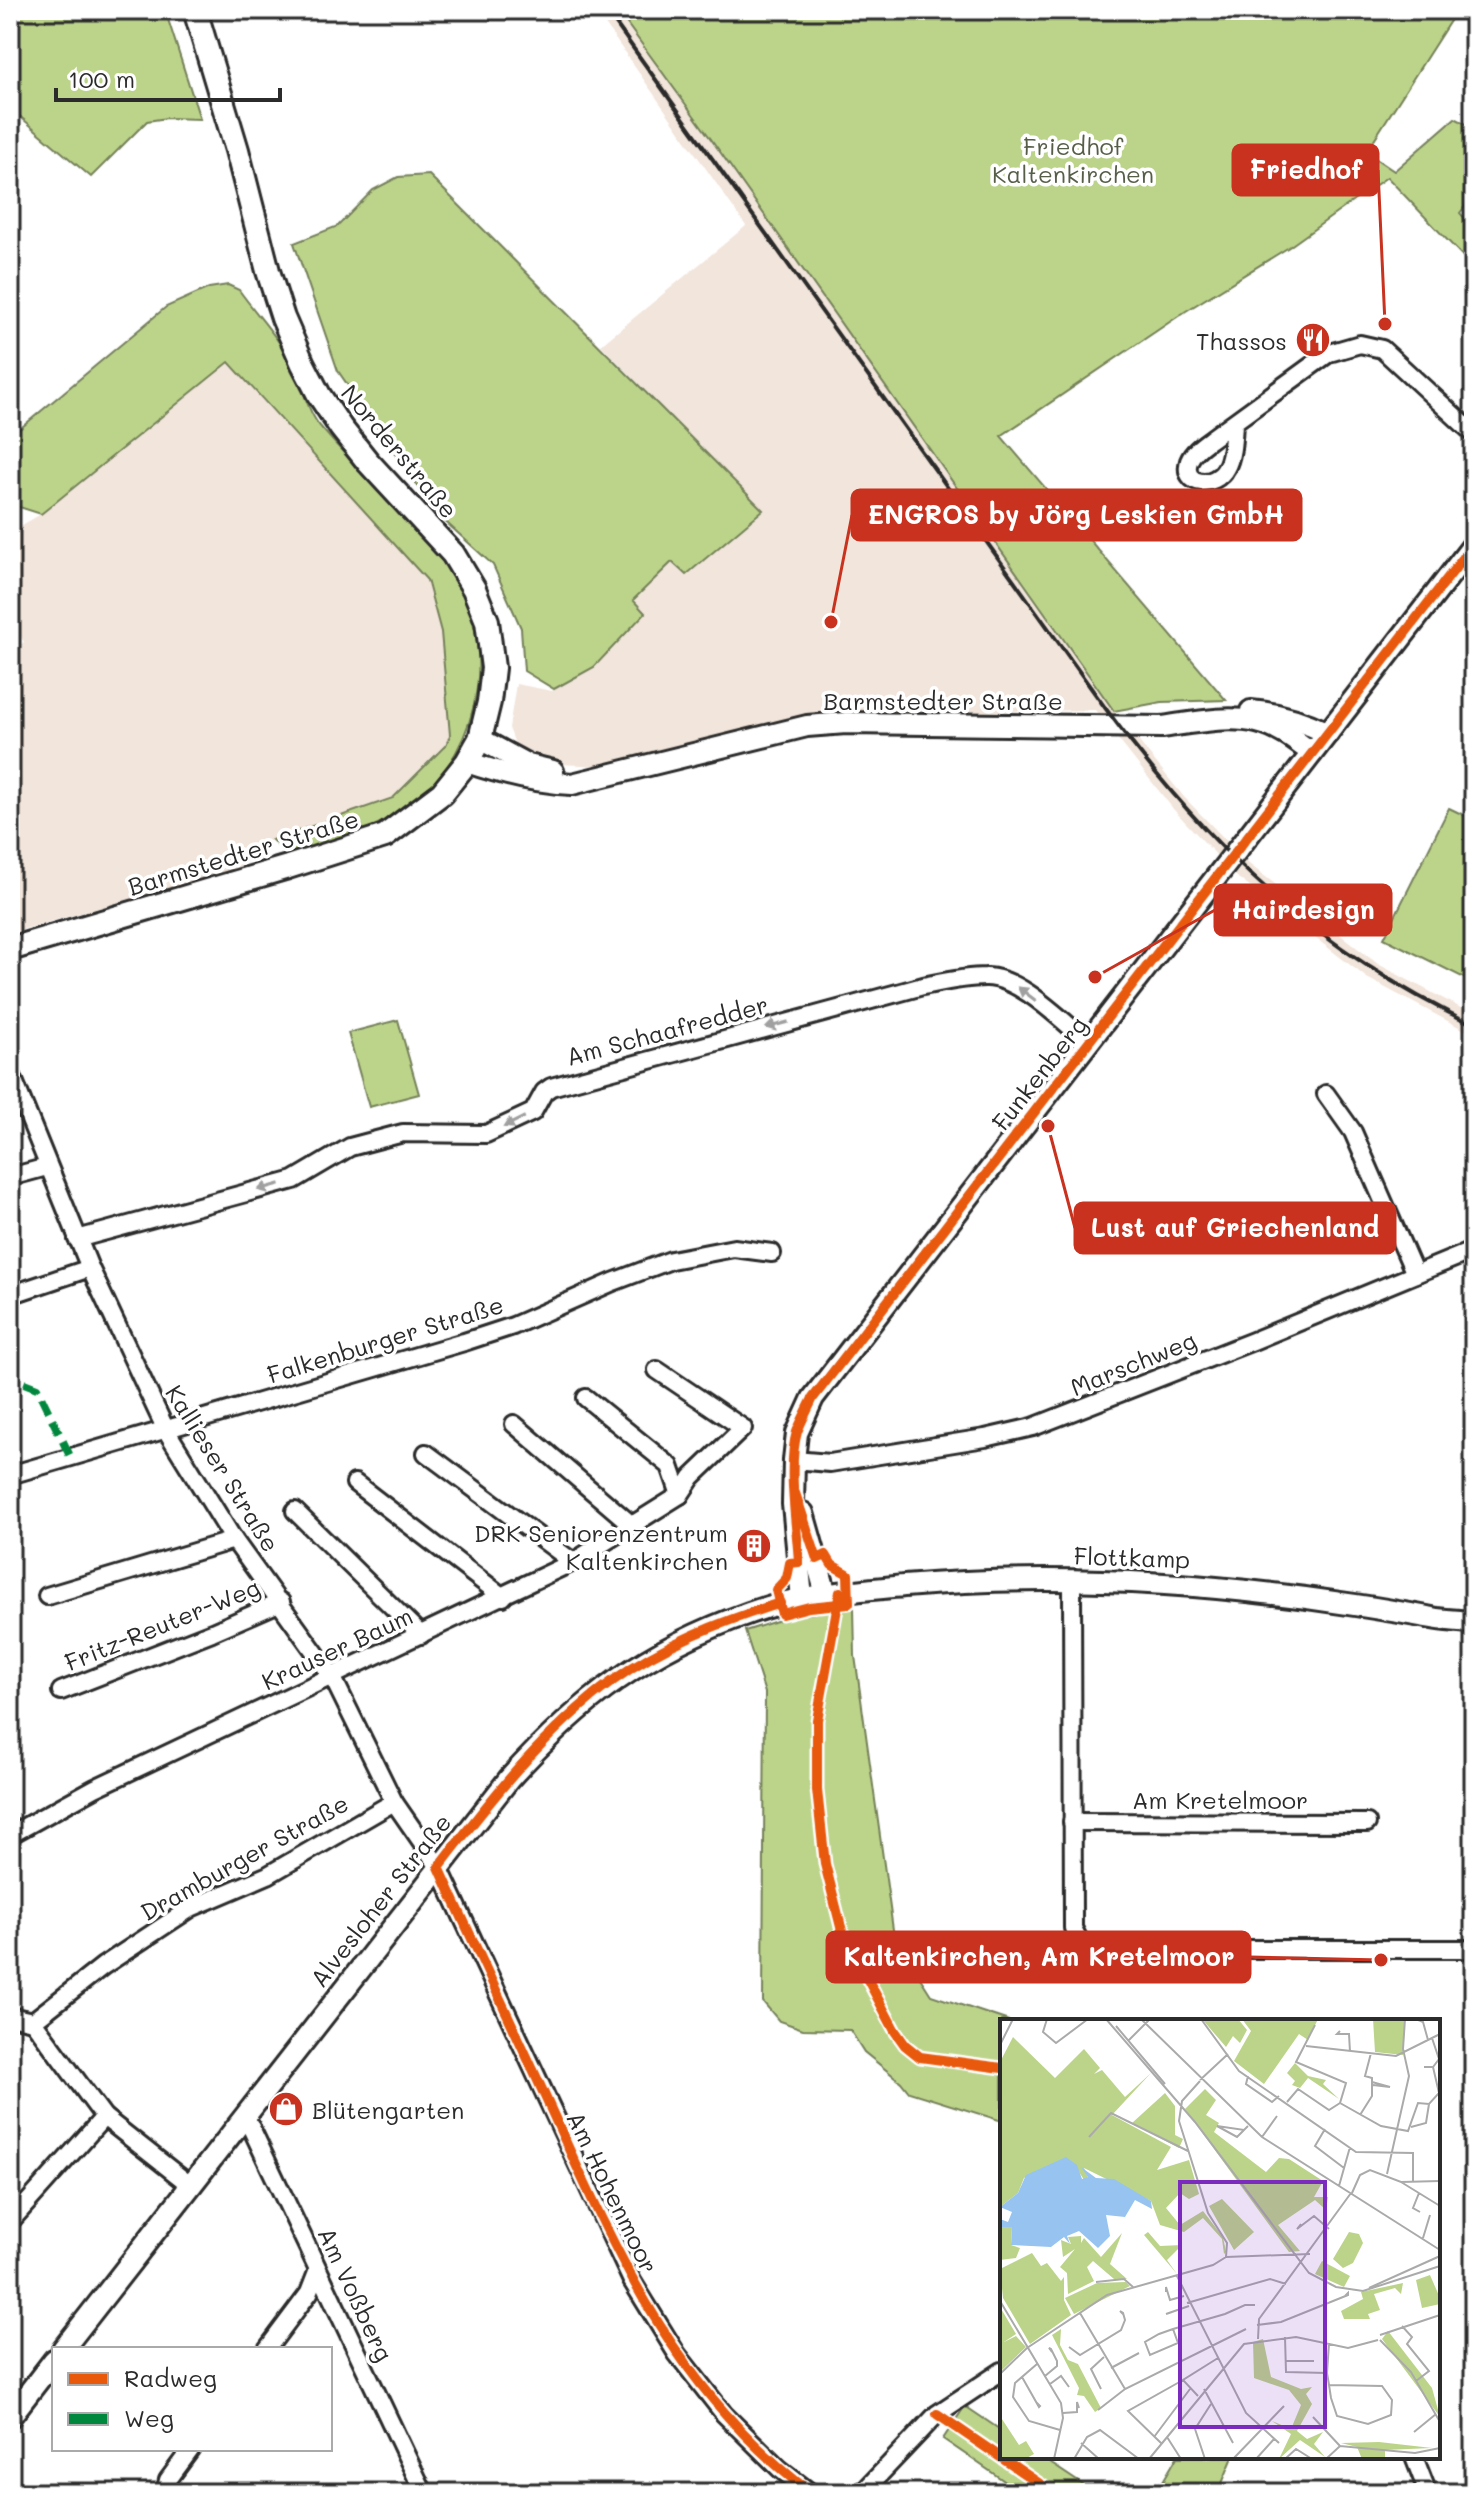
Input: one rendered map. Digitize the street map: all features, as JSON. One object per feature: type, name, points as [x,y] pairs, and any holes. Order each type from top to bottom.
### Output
[{"type":"main road","name":"Norderstraße","points":[[195,10],[237,150],[268,271],[283,318],[303,364],[319,395],[350,439],[453,554],[474,589],[487,621],[493,668],[480,739]]},
{"type":"main road","name":"Barmstedter Straße","points":[[10,949],[385,836],[442,793],[467,762],[480,739]]},
{"type":"street","points":[[1234,423],[1329,353],[1360,344],[1382,349],[1474,434]]},
{"type":"street","name":"Funkenberg","points":[[802,1599],[793,1504],[794,1460],[797,1433],[813,1398],[1474,544]]},
{"type":"street","name":"Barmstedter Straße","points":[[1196,723],[1246,711],[1271,713],[1328,733]]},
{"type":"street","name":"Barmstedter Straße","points":[[467,762],[502,774],[547,783],[572,784],[807,726],[832,724],[1162,727],[1256,722],[1279,730],[1312,753]]},
{"type":"street","name":"Barmstedter Straße","points":[[480,739],[528,765],[600,778]]},
{"type":"street","name":"Am Schaafredder","points":[[77,1239],[294,1180],[350,1147],[403,1133],[486,1134],[533,1112],[544,1092],[551,1087],[923,986],[985,976],[999,978],[1021,988],[1088,1042]]},
{"type":"street","name":"Kallieser Straße","points":[[10,1071],[77,1239],[166,1430],[234,1540],[332,1676],[394,1802],[439,1867]]},
{"type":"street","points":[[1326,1094],[1353,1132],[1415,1274]]},
{"type":"street","points":[[10,1177],[47,1167]]},
{"type":"street","name":"Falkenburger Straße","points":[[10,1475],[464,1342],[513,1326],[671,1260],[734,1248],[772,1253]]},
{"type":"street","name":"Marschweg","points":[[794,1460],[830,1463],[985,1438],[1033,1427],[1474,1250]]},
{"type":"street","points":[[10,1295],[90,1268]]},
{"type":"street","name":"Krauser Baum","points":[[10,1835],[95,1788],[573,1562],[680,1495],[692,1477],[743,1428],[657,1370]]},
{"type":"street","points":[[586,1398],[670,1466],[680,1495]]},
{"type":"street","points":[[514,1424],[633,1526]]},
{"type":"street","points":[[426,1453],[573,1562]]},
{"type":"street","points":[[355,1483],[503,1597]]},
{"type":"street","name":"Funkenberg","points":[[795,1493],[826,1594]]},
{"type":"street","points":[[295,1511],[421,1635]]},
{"type":"street","points":[[47,1596],[234,1540]]},
{"type":"street","points":[[1072,1580],[1073,1928],[1080,1942],[1094,1949],[1474,1949]]},
{"type":"street","name":"Flottkamp","points":[[826,1594],[955,1582],[1072,1580],[1186,1584],[1272,1593],[1474,1623]]},
{"type":"street","name":"Alvesloher Straße","points":[[65,2347],[439,1867],[539,1745],[612,1681],[659,1652],[750,1613],[826,1594]]},
{"type":"street","name":"Fritz-Reuter-Weg","points":[[61,1691],[281,1602]]},
{"type":"street","name":"Flottkamp","points":[[1435,1619],[1474,1635]]},
{"type":"street","name":"Dramburger Straße","points":[[33,2021],[103,1966],[191,1908],[268,1875],[394,1802]]},
{"type":"street","name":"Am Kretelmoor","points":[[1072,1822],[1367,1823]]},
{"type":"street","name":"Am Hohenmoor","points":[[439,1867],[632,2281],[677,2354],[724,2414],[780,2469],[811,2493]]},
{"type":"street","points":[[10,2016],[33,2021],[104,2117],[190,2185]]},
{"type":"street","name":"Am Voßberg","points":[[245,2115],[424,2493]]},
{"type":"street","points":[[10,2222],[104,2117]]},
{"type":"street","points":[[268,2347],[309,2293],[318,2270]]},
{"type":"street","points":[[10,2417],[52,2363]]},
{"type":"street","points":[[862,2493],[937,2414],[1000,2372]]},
{"type":"street","points":[[153,2493],[166,2487],[190,2451]]},
{"type":"street","points":[[1415,2459],[1428,2493]]},
{"type":"shaded area","points":[[595,10],[617,10],[1114,711],[1184,797],[1249,864],[1378,964],[1474,1015],[1474,1035],[1367,978],[1238,878],[1174,810],[1095,710],[805,714],[606,766],[557,764],[515,744],[509,728],[516,684],[552,691],[594,667],[645,613],[633,600],[673,561],[686,575],[762,510],[601,345],[746,226]]},
{"type":"shaded area","points":[[229,361],[427,580],[441,632],[450,735],[446,745],[393,798],[272,840],[252,850],[245,866],[10,933],[10,652],[24,642],[10,619],[10,532],[41,514]]},
{"type":"green space","points":[[10,10],[165,10],[200,119],[147,121],[91,177],[10,108]]},
{"type":"green space","name":"Friedhof Kaltenkirchen","points":[[617,10],[1457,10],[1366,152],[1394,171],[1455,118],[1474,128],[1474,195],[1460,213],[1474,229],[1474,268],[1387,177],[1289,247],[1186,311],[1001,436],[1226,700],[1162,702],[1114,711]]},
{"type":"green space","points":[[429,175],[763,510],[686,575],[672,562],[633,600],[645,613],[594,667],[554,689],[524,671],[521,628],[493,565],[437,514],[338,371],[294,243],[338,226],[373,190],[398,177]]},
{"type":"green space","points":[[228,285],[239,290],[287,354],[319,425],[443,560],[461,589],[473,621],[478,655],[477,689],[469,722],[456,753],[436,780],[411,804],[383,822],[289,857],[272,840],[393,798],[446,745],[450,735],[441,632],[427,580],[229,362],[41,514],[10,504],[10,437],[166,307],[209,288]]},
{"type":"green space","points":[[1449,808],[1474,820],[1474,983],[1384,938]]},
{"type":"green space","points":[[398,1020],[419,1094],[369,1107],[348,1033]]},
{"type":"green space","points":[[854,1606],[855,1656],[894,1937],[931,1995],[1003,2019],[1000,2019],[1000,2120],[909,2092],[864,2052],[850,2030],[803,2029],[779,2021],[763,2002],[765,1693],[745,1631],[786,1618]]},
{"type":"green space","points":[[965,2406],[1000,2430],[1000,2459],[1044,2459],[1095,2493],[1022,2493],[943,2439]]},
{"type":"green space","points":[[1176,2459],[1232,2459],[1218,2493],[1156,2493]]},
{"type":"railway","points":[[606,10],[1106,709],[1185,807],[1226,851],[1315,929],[1364,964],[1474,1025]]},
{"type":"marked path","points":[[24,1383],[37,1388],[71,1458]]},
{"type":"cycle path","points":[[795,1493],[817,1559],[826,1555],[832,1565],[848,1574],[849,1603],[809,1607],[782,1614],[776,1590],[787,1578],[790,1563],[799,1562],[793,1479],[794,1446],[813,1398],[1474,544]]},
{"type":"cycle path","points":[[840,1592],[817,1720],[817,1790],[825,1864],[842,1931],[905,2045],[920,2057],[1000,2068]]},
{"type":"cycle path","points":[[780,1603],[694,1635],[653,1655],[614,1680],[564,1721],[542,1744],[499,1791],[439,1867],[600,2215],[654,2317],[686,2365],[722,2410],[763,2453],[811,2493]]},
{"type":"cycle path","points":[[937,2414],[1000,2457]]},
{"type":"cycle path","points":[[1003,2459],[1053,2493]]},
{"type":"place","name":"Friedhof","points":[[1385,324]]},
{"type":"place","name":"Thassos","points":[[1313,340]]},
{"type":"place","name":"ENGROS by Jörg Leskien GmbH","points":[[831,622]]},
{"type":"place","name":"Hairdesign","points":[[1095,977]]},
{"type":"place","name":"Lust auf Griechenland","points":[[1048,1126]]},
{"type":"place","name":"DRK Seniorenzentrum Kaltenkirchen","points":[[754,1546]]},
{"type":"place","name":"Kaltenkirchen, Am Kretelmoor","points":[[1381,1960]]},
{"type":"place","name":"Blütengarten","points":[[286,2109]]}]
